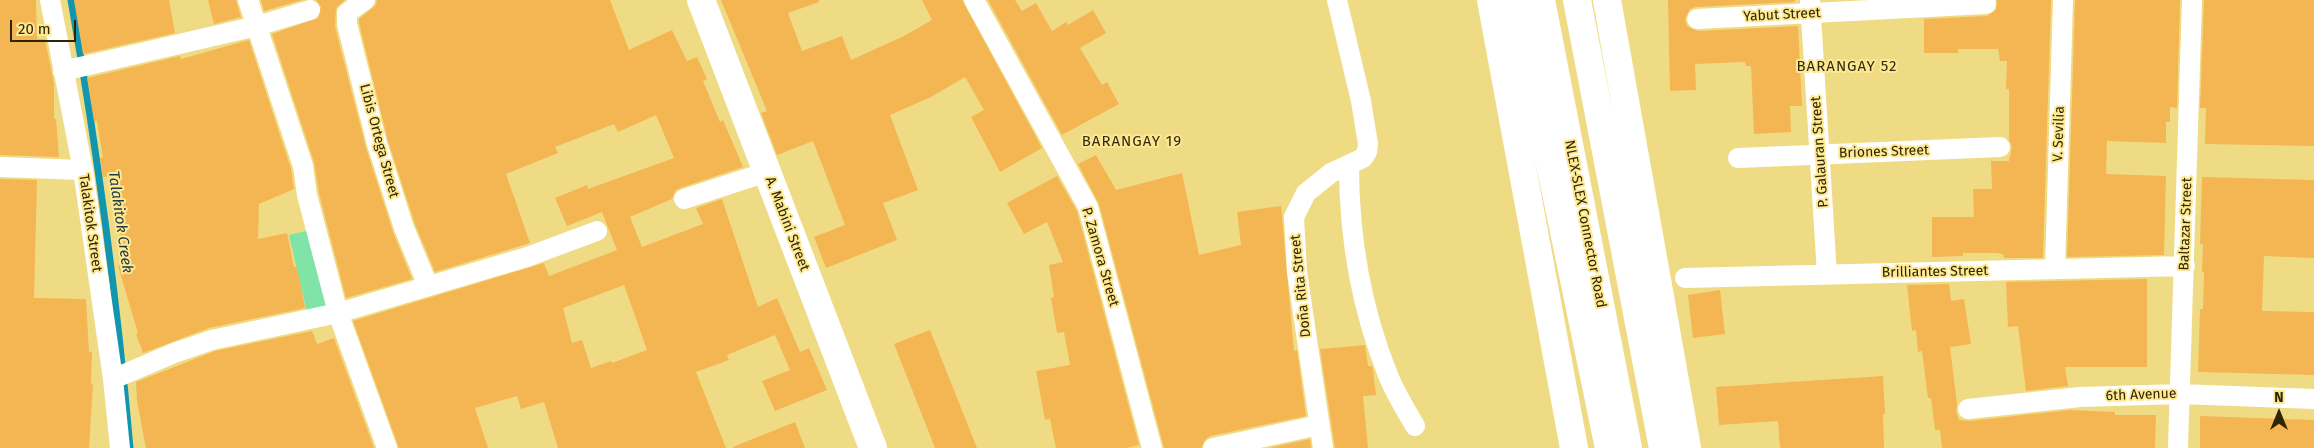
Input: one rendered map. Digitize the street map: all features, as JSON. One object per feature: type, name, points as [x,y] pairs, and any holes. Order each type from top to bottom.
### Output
[{"type":"main road","name":"A. Mabini Street","points":[[701,0],[873,448]]},
{"type":"main road","points":[[1491,0],[1574,448]]},
{"type":"main road","points":[[1516,0],[1609,448]]},
{"type":"main road","name":"NLEX-SLEX Connector Road","points":[[1541,0],[1628,448]]},
{"type":"main road","points":[[1577,0],[1663,448]]},
{"type":"main road","points":[[1606,0],[1687,448]]},
{"type":"main road","points":[[1614,0],[1659,360],[1676,448]]},
{"type":"main road","points":[[1593,371],[1659,360]]},
{"type":"street","name":"Talakitok Street","points":[[50,0],[68,70],[113,379],[120,448]]},
{"type":"street","points":[[248,0],[303,166],[307,196],[338,313],[387,448]]},
{"type":"street","name":"Libis Ortega Street","points":[[365,0],[347,13],[347,24],[377,144],[404,228],[428,286]]},
{"type":"street","name":"P. Zamora Street","points":[[974,0],[1088,207],[1152,448]]},
{"type":"street","points":[[1338,0],[1368,144],[1356,162],[1350,218],[1355,259],[1369,322],[1388,377],[1415,426]]},
{"type":"street","name":"V. Sevilia","points":[[2056,269],[2063,0]]},
{"type":"street","name":"Baltazar Street","points":[[2178,448],[2192,0]]},
{"type":"street","name":"Yabut Street","points":[[1697,19],[1810,7],[1986,4]]},
{"type":"street","name":"P. Galauran Street","points":[[1810,7],[1827,275]]},
{"type":"street","points":[[68,70],[257,26],[310,10]]},
{"type":"street","name":"Briones Street","points":[[1738,158],[2000,147]]},
{"type":"street","name":"Doña Rita Street","points":[[1323,448],[1297,272],[1294,217],[1306,193],[1332,172],[1356,162]]},
{"type":"street","points":[[0,167],[83,170]]},
{"type":"street","points":[[684,199],[767,172]]},
{"type":"street","points":[[113,379],[174,353],[212,340],[338,313],[527,258],[597,231]]},
{"type":"street","name":"Brilliantes Street","points":[[1685,278],[2185,266]]},
{"type":"street","name":"6th Avenue","points":[[1968,409],[2080,397],[2180,394],[2314,399]]},
{"type":"street","points":[[1213,448],[1319,425]]},
{"type":"green space","points":[[324,227],[342,305],[307,313],[289,235]]},
{"type":"building","points":[[0,0],[36,0],[37,39],[45,39],[54,84],[54,119],[56,119],[59,157],[0,155]]},
{"type":"building","points":[[74,0],[169,0],[175,33],[83,54]]},
{"type":"building","points":[[208,0],[236,0],[241,17],[214,24]]},
{"type":"building","points":[[261,0],[302,0],[264,11]]},
{"type":"building","points":[[316,0],[345,0],[336,8],[335,27],[366,148],[393,232],[412,279],[346,298],[319,193],[314,162],[272,34],[318,18],[321,7]]},
{"type":"building","points":[[377,0],[610,0],[629,50],[672,30],[687,61],[697,57],[707,79],[703,81],[720,122],[723,120],[743,167],[680,188],[675,191],[672,199],[630,217],[642,247],[703,224],[696,208],[722,199],[758,307],[777,298],[800,352],[809,348],[827,390],[775,411],[762,381],[790,370],[775,335],[727,355],[729,360],[696,372],[726,448],[558,448],[544,402],[521,409],[517,396],[475,408],[488,448],[399,448],[353,321],[544,263],[549,276],[617,250],[602,212],[567,226],[555,198],[587,185],[588,189],[674,158],[656,115],[618,132],[614,124],[555,147],[558,153],[506,174],[530,243],[435,272],[415,224],[388,141],[359,23],[359,19],[376,5]],"holes":[[[624,285],[647,350],[612,363],[611,361],[591,368],[582,340],[572,343],[563,308]]]},
{"type":"building","points":[[721,0],[819,0],[819,2],[788,13],[802,51],[842,36],[851,60],[904,36],[932,20],[922,0],[962,0],[1042,148],[1000,172],[971,117],[984,110],[965,77],[931,97],[890,115],[918,190],[883,203],[897,240],[826,268],[814,237],[845,225],[813,141],[777,155],[761,113],[767,111]]},
{"type":"building","points":[[988,0],[1015,0],[1022,11],[1036,3],[1052,31],[1066,22],[1068,25],[1093,10],[1106,33],[1080,48],[1102,85],[1107,82],[1119,104],[1062,135]]},
{"type":"building","points":[[1668,0],[1795,0],[1795,2],[1696,7],[1690,9],[1685,19],[1687,26],[1698,31],[1798,26],[1802,106],[1790,106],[1791,132],[1754,134],[1751,66],[1746,66],[1745,62],[1695,64],[1696,90],[1670,91]]},
{"type":"building","points":[[1997,0],[2051,0],[2043,258],[2004,258],[2003,254],[1996,253],[1963,253],[1963,256],[1932,257],[1932,217],[1974,217],[1973,189],[1992,189],[1991,161],[2009,161],[2012,147],[2009,140],[2009,89],[2006,89],[2007,61],[2000,61],[1998,49],[1958,49],[1958,53],[1924,53],[1924,19],[1987,16],[1996,10]]},
{"type":"building","points":[[2075,0],[2180,0],[2177,108],[2170,107],[2170,122],[2166,122],[2166,143],[2107,141],[2106,174],[2166,176],[2164,255],[2067,257]]},
{"type":"building","points":[[2204,0],[2314,0],[2314,146],[2205,144],[2206,108],[2200,108]]},
{"type":"building","points":[[249,40],[291,169],[294,189],[259,204],[258,239],[287,233],[294,267],[297,267],[305,308],[209,328],[143,353],[118,266],[129,262],[112,208],[109,176],[103,177],[100,158],[103,158],[97,121],[94,121],[87,78],[180,56],[181,59]]},
{"type":"building","points":[[1096,155],[1116,190],[1182,173],[1199,255],[1241,245],[1237,212],[1281,206],[1294,351],[1297,350],[1306,416],[1210,436],[1205,440],[1201,448],[1164,448],[1099,204],[1078,164]]},
{"type":"building","points":[[1057,176],[1077,211],[1139,445],[1126,448],[1056,448],[1050,419],[1045,420],[1036,371],[1070,365],[1064,332],[1057,333],[1051,298],[1054,297],[1049,265],[1063,262],[1047,222],[1024,234],[1007,203]]},
{"type":"building","points":[[2202,177],[2314,180],[2314,258],[2264,256],[2262,311],[2314,312],[2314,375],[2198,372],[2200,309],[2203,309],[2204,272],[2202,272],[2203,244],[2200,244]]},
{"type":"building","points":[[0,179],[37,180],[34,298],[86,299],[89,352],[92,352],[91,384],[93,384],[89,448],[0,448]]},
{"type":"building","points":[[2147,279],[2147,367],[2065,367],[2068,386],[2026,391],[2018,326],[2008,327],[2006,282]]},
{"type":"building","points":[[1949,284],[1951,301],[1964,299],[1971,344],[1950,347],[1957,404],[1956,411],[1959,420],[1969,421],[2070,410],[2115,412],[2115,415],[2156,415],[2155,448],[1942,448],[1940,430],[1935,430],[1931,398],[1928,398],[1922,351],[1918,352],[1916,330],[1912,331],[1907,285]]},
{"type":"building","points":[[1720,290],[1725,334],[1693,338],[1688,295]]},
{"type":"building","points":[[930,330],[977,448],[935,448],[894,344]]},
{"type":"building","points":[[312,331],[317,344],[334,338],[374,448],[146,448],[137,401],[136,382],[215,351]]},
{"type":"building","points":[[1365,345],[1368,366],[1372,366],[1373,370],[1376,395],[1363,396],[1368,448],[1335,448],[1320,349]]},
{"type":"building","points":[[1883,376],[1884,448],[1780,448],[1778,421],[1719,425],[1716,387]]},
{"type":"building","points":[[2200,416],[2314,420],[2314,448],[2200,448]]},
{"type":"building","points":[[795,422],[805,448],[733,448],[733,447]]},
{"type":"building","points":[[1310,439],[1311,448],[1269,448]]},
{"type":"waterway","name":"Talakitok Creek","points":[[71,0],[105,224],[130,448]]},
{"type":"district","name":"BARANGAY 52","points":[[1847,67]]},
{"type":"district","name":"BARANGAY 19","points":[[1132,142]]}]
